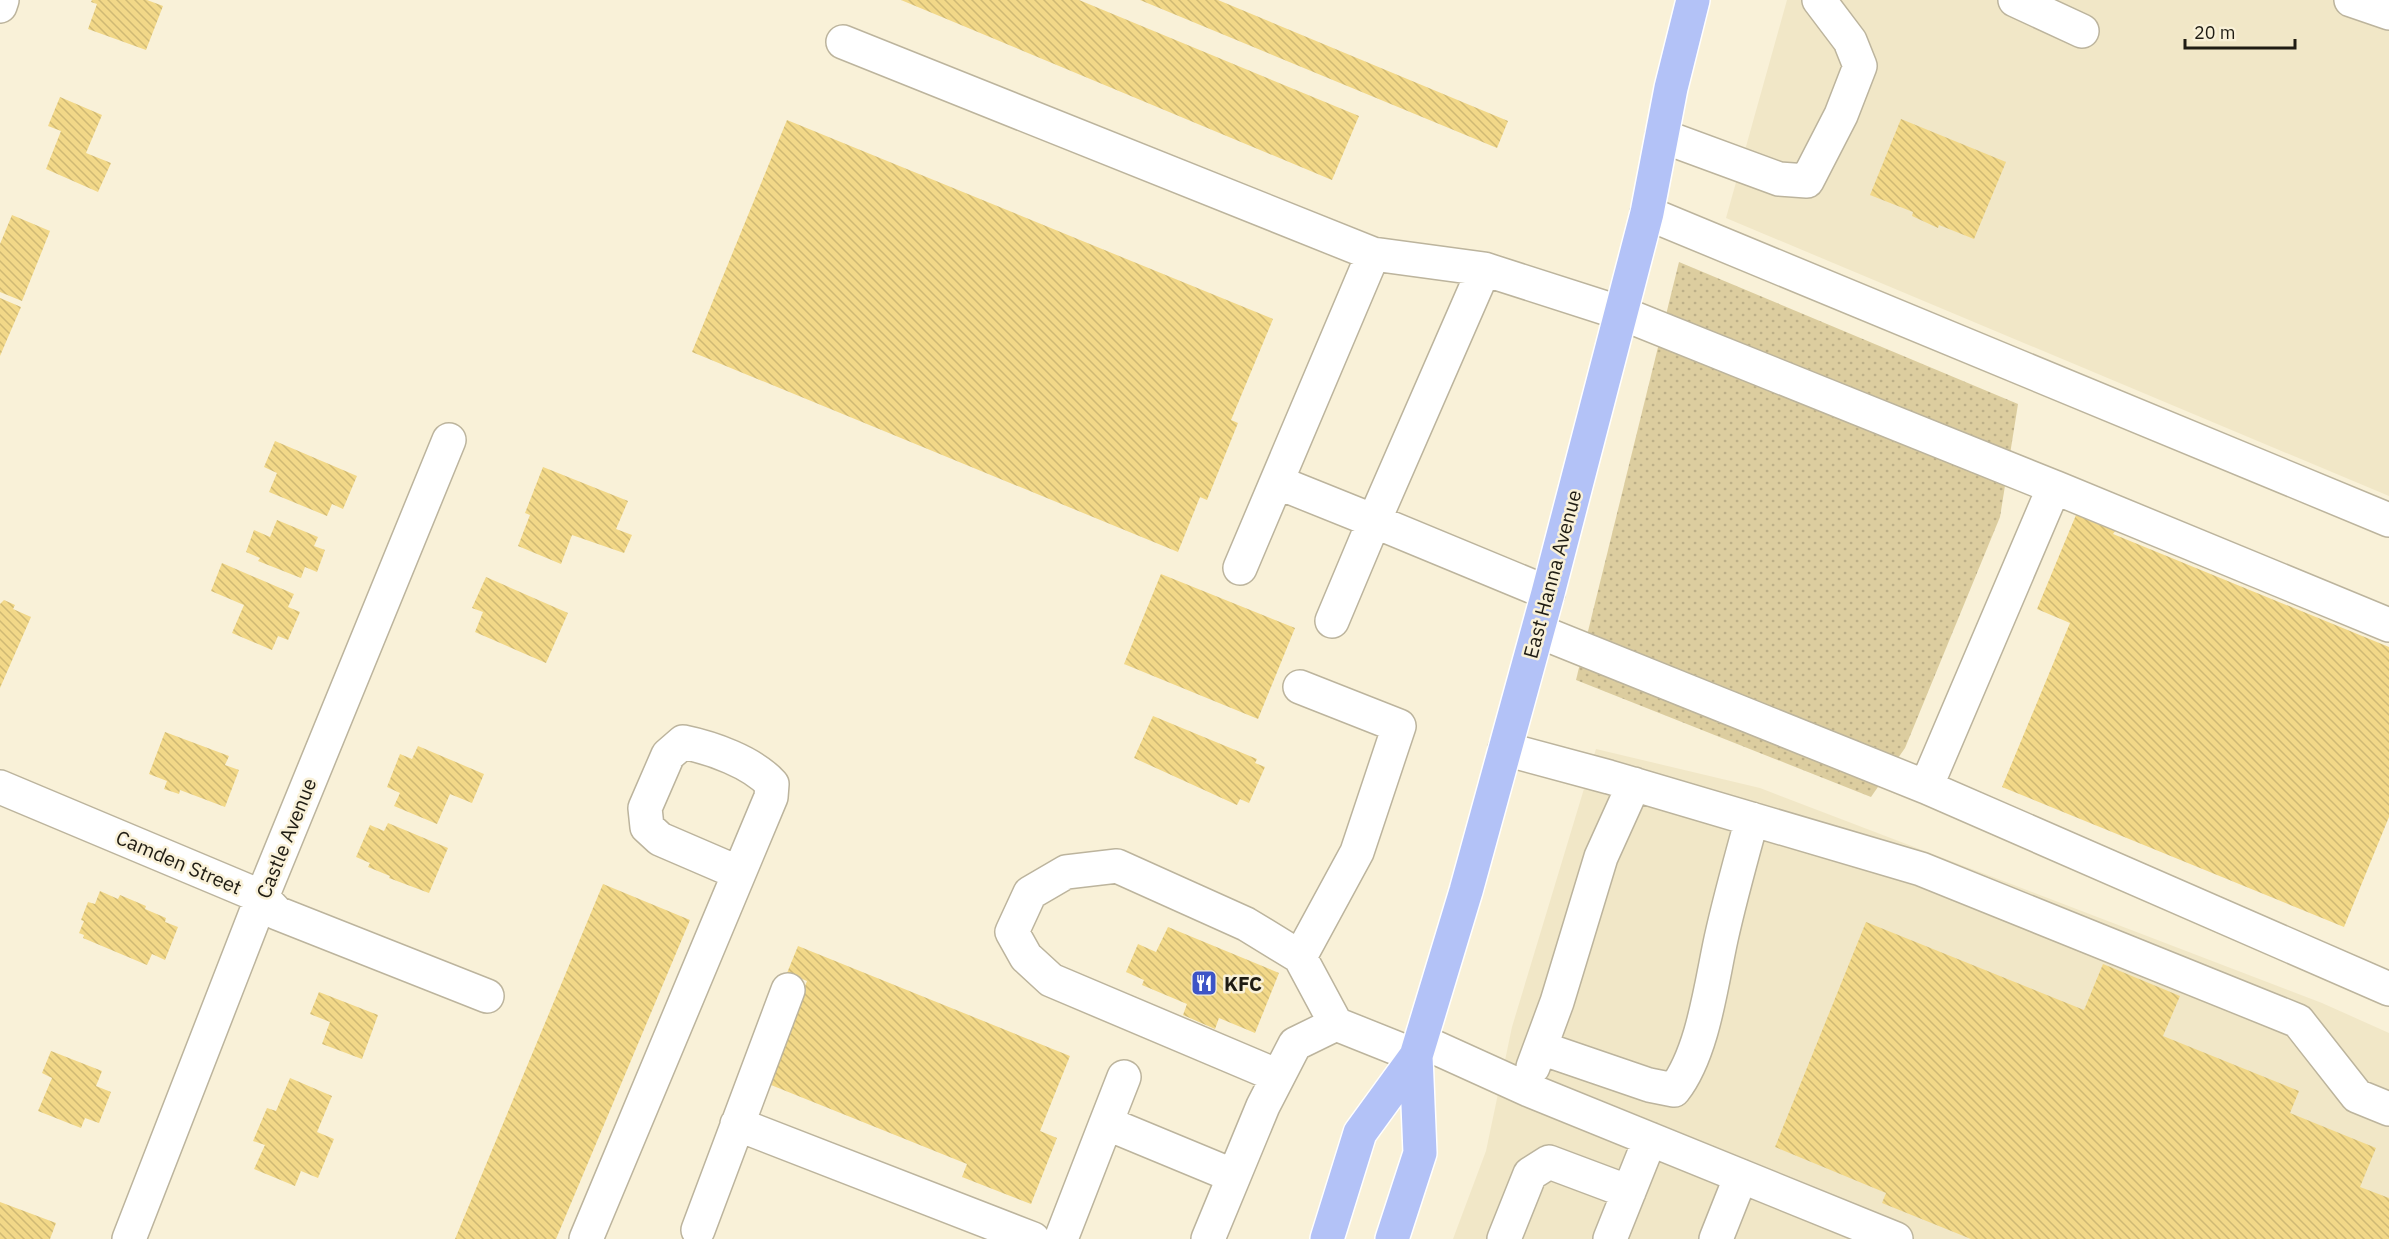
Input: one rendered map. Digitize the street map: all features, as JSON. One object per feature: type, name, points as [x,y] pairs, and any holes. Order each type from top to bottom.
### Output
[{"type":"main road","name":"East Hanna Avenue","points":[[1392,1239],[1420,1153],[1418,1048],[1548,593],[1647,213],[1671,88],[1693,0]]},
{"type":"main road","name":"East Hanna Avenue","points":[[1671,88],[1707,0]]},
{"type":"main road","name":"East Hanna Avenue","points":[[1327,1239],[1360,1133],[1418,1048]]},
{"type":"street","points":[[0,6],[2,0]]},
{"type":"street","points":[[1662,136],[1779,179],[1807,181],[1841,115],[1860,66],[1850,41],[1819,0]]},
{"type":"street","points":[[2015,0],[2082,31]]},
{"type":"street","points":[[2351,0],[2389,13]]},
{"type":"street","points":[[843,42],[1372,254],[1484,269],[1621,313],[2389,625]]},
{"type":"street","points":[[1647,213],[2389,520]]},
{"type":"street","points":[[1240,568],[1372,254]]},
{"type":"street","points":[[1332,621],[1484,269]]},
{"type":"street","name":"Castle Avenue","points":[[129,1239],[262,897],[449,440]]},
{"type":"street","points":[[1277,482],[1548,593]]},
{"type":"street","points":[[1926,788],[2054,488]]},
{"type":"street","points":[[1538,631],[1926,788],[2386,980]]},
{"type":"street","points":[[1300,687],[1400,726],[1356,852],[1300,957]]},
{"type":"street","points":[[1505,749],[1634,784],[1921,869],[2298,1021],[2357,1095],[2389,1109]]},
{"type":"street","points":[[1525,1088],[1541,1048],[1601,857],[1634,784]]},
{"type":"street","name":"Camden Street","points":[[0,787],[262,897],[277,913],[487,996]]},
{"type":"street","points":[[1541,1048],[1649,1085],[1674,1090],[1685,1077],[1702,1022],[1752,819]]},
{"type":"street","points":[[1278,1076],[1051,980],[1026,957],[1012,932],[1030,893],[1066,872],[1117,866],[1246,924],[1300,957],[1336,1024]]},
{"type":"street","points":[[586,1239],[740,873]]},
{"type":"street","points":[[704,1236],[737,1124],[788,990]]},
{"type":"street","points":[[1208,1239],[1278,1076],[1295,1044],[1336,1024],[1418,1048],[1525,1088],[1896,1239]]},
{"type":"street","points":[[1061,1239],[1124,1077]]},
{"type":"street","points":[[1106,1123],[1234,1176]]},
{"type":"street","points":[[737,1124],[1033,1239]]},
{"type":"street","points":[[1611,1239],[1650,1139]]},
{"type":"street","points":[[1504,1239],[1530,1174],[1549,1162],[1629,1192]]},
{"type":"street","points":[[1716,1239],[1741,1176]]},
{"type":"shaded area","points":[[1787,0],[2389,0],[2389,496],[1726,218]]},
{"type":"shaded area","points":[[1679,262],[2018,404],[2000,517],[1905,748],[1871,797],[1576,680]]},
{"type":"shaded area","points":[[1596,749],[1760,788],[2322,1003],[2389,1033],[2389,1239],[1453,1239],[1486,1151],[1512,1027]]},
{"type":"building","points":[[92,0],[147,0],[163,6],[146,50],[88,29],[97,4],[91,2]]},
{"type":"building","points":[[901,0],[1079,0],[1359,116],[1332,180]]},
{"type":"building","points":[[1140,0],[1218,0],[1508,121],[1497,148]]},
{"type":"building","points":[[60,97],[102,115],[86,153],[111,163],[98,192],[46,169],[61,131],[48,126]]},
{"type":"building","points":[[1901,119],[2006,162],[1974,239],[1939,225],[1938,228],[1912,216],[1913,212],[1870,195]]},
{"type":"building","points":[[787,120],[1273,319],[1231,420],[1238,423],[1207,500],[1200,497],[1178,552],[692,352]]},
{"type":"building","points":[[12,215],[50,231],[22,301],[0,292],[0,244]]},
{"type":"building","points":[[0,298],[21,307],[0,356]]},
{"type":"building","points":[[275,441],[357,476],[343,509],[332,504],[327,516],[269,492],[277,473],[264,467]]},
{"type":"building","points":[[543,467],[628,501],[616,529],[632,535],[624,553],[572,535],[561,564],[518,546],[530,515],[525,513]]},
{"type":"building","points":[[2076,515],[2115,531],[2113,534],[2389,647],[2389,817],[2344,927],[2002,787],[2070,623],[2037,609]]},
{"type":"building","points":[[277,520],[318,537],[314,546],[325,550],[317,572],[305,567],[301,578],[258,561],[260,558],[246,552],[254,530],[270,537]]},
{"type":"building","points":[[222,563],[294,594],[288,607],[300,612],[288,640],[278,636],[272,650],[232,633],[244,605],[211,591]]},
{"type":"building","points":[[1161,574],[1295,628],[1258,719],[1124,664]]},
{"type":"building","points":[[486,577],[568,613],[546,663],[475,632],[483,612],[472,608]]},
{"type":"building","points":[[4,600],[15,605],[13,609],[31,617],[0,688],[0,604]]},
{"type":"building","points":[[1153,716],[1257,759],[1255,763],[1265,767],[1249,803],[1240,799],[1237,805],[1134,758]]},
{"type":"building","points":[[165,732],[229,756],[225,765],[239,770],[225,807],[180,790],[179,794],[164,789],[167,781],[149,774]]},
{"type":"building","points":[[418,746],[484,774],[472,803],[450,794],[437,824],[394,806],[400,793],[387,787],[400,754],[412,759]]},
{"type":"building","points":[[388,823],[448,848],[429,893],[389,878],[390,876],[368,867],[370,863],[356,857],[370,825],[384,831]]},
{"type":"building","points":[[603,884],[690,920],[556,1239],[455,1239]]},
{"type":"building","points":[[100,891],[118,899],[120,895],[146,906],[145,909],[166,918],[165,922],[178,927],[165,960],[152,954],[147,965],[83,938],[84,935],[79,933],[84,921],[81,920],[88,902],[95,904]]},
{"type":"building","points":[[1866,922],[2084,1010],[2103,964],[2180,996],[2163,1036],[2299,1091],[2290,1113],[2376,1148],[2360,1187],[2389,1198],[2389,1239],[1971,1239],[1882,1203],[1886,1193],[1775,1147]]},
{"type":"building","points":[[1168,927],[1279,973],[1255,1033],[1219,1018],[1215,1029],[1183,1015],[1187,1004],[1142,985],[1144,980],[1126,972],[1138,944],[1156,952]]},
{"type":"building","points":[[798,946],[1070,1056],[1040,1131],[1057,1138],[1031,1204],[962,1177],[967,1164],[766,1083],[807,981],[787,973]]},
{"type":"building","points":[[319,992],[378,1015],[362,1059],[322,1044],[330,1022],[310,1014]]},
{"type":"building","points":[[51,1051],[102,1071],[96,1086],[111,1092],[99,1123],[85,1118],[81,1128],[38,1111],[52,1078],[42,1073]]},
{"type":"building","points":[[290,1078],[332,1096],[317,1132],[334,1139],[318,1178],[301,1171],[295,1186],[254,1169],[265,1145],[253,1141],[267,1108],[276,1111]]},
{"type":"building","points":[[0,1202],[56,1223],[50,1239],[0,1239]]},
{"type":"place","name":"KFC","points":[[1204,983]]}]
